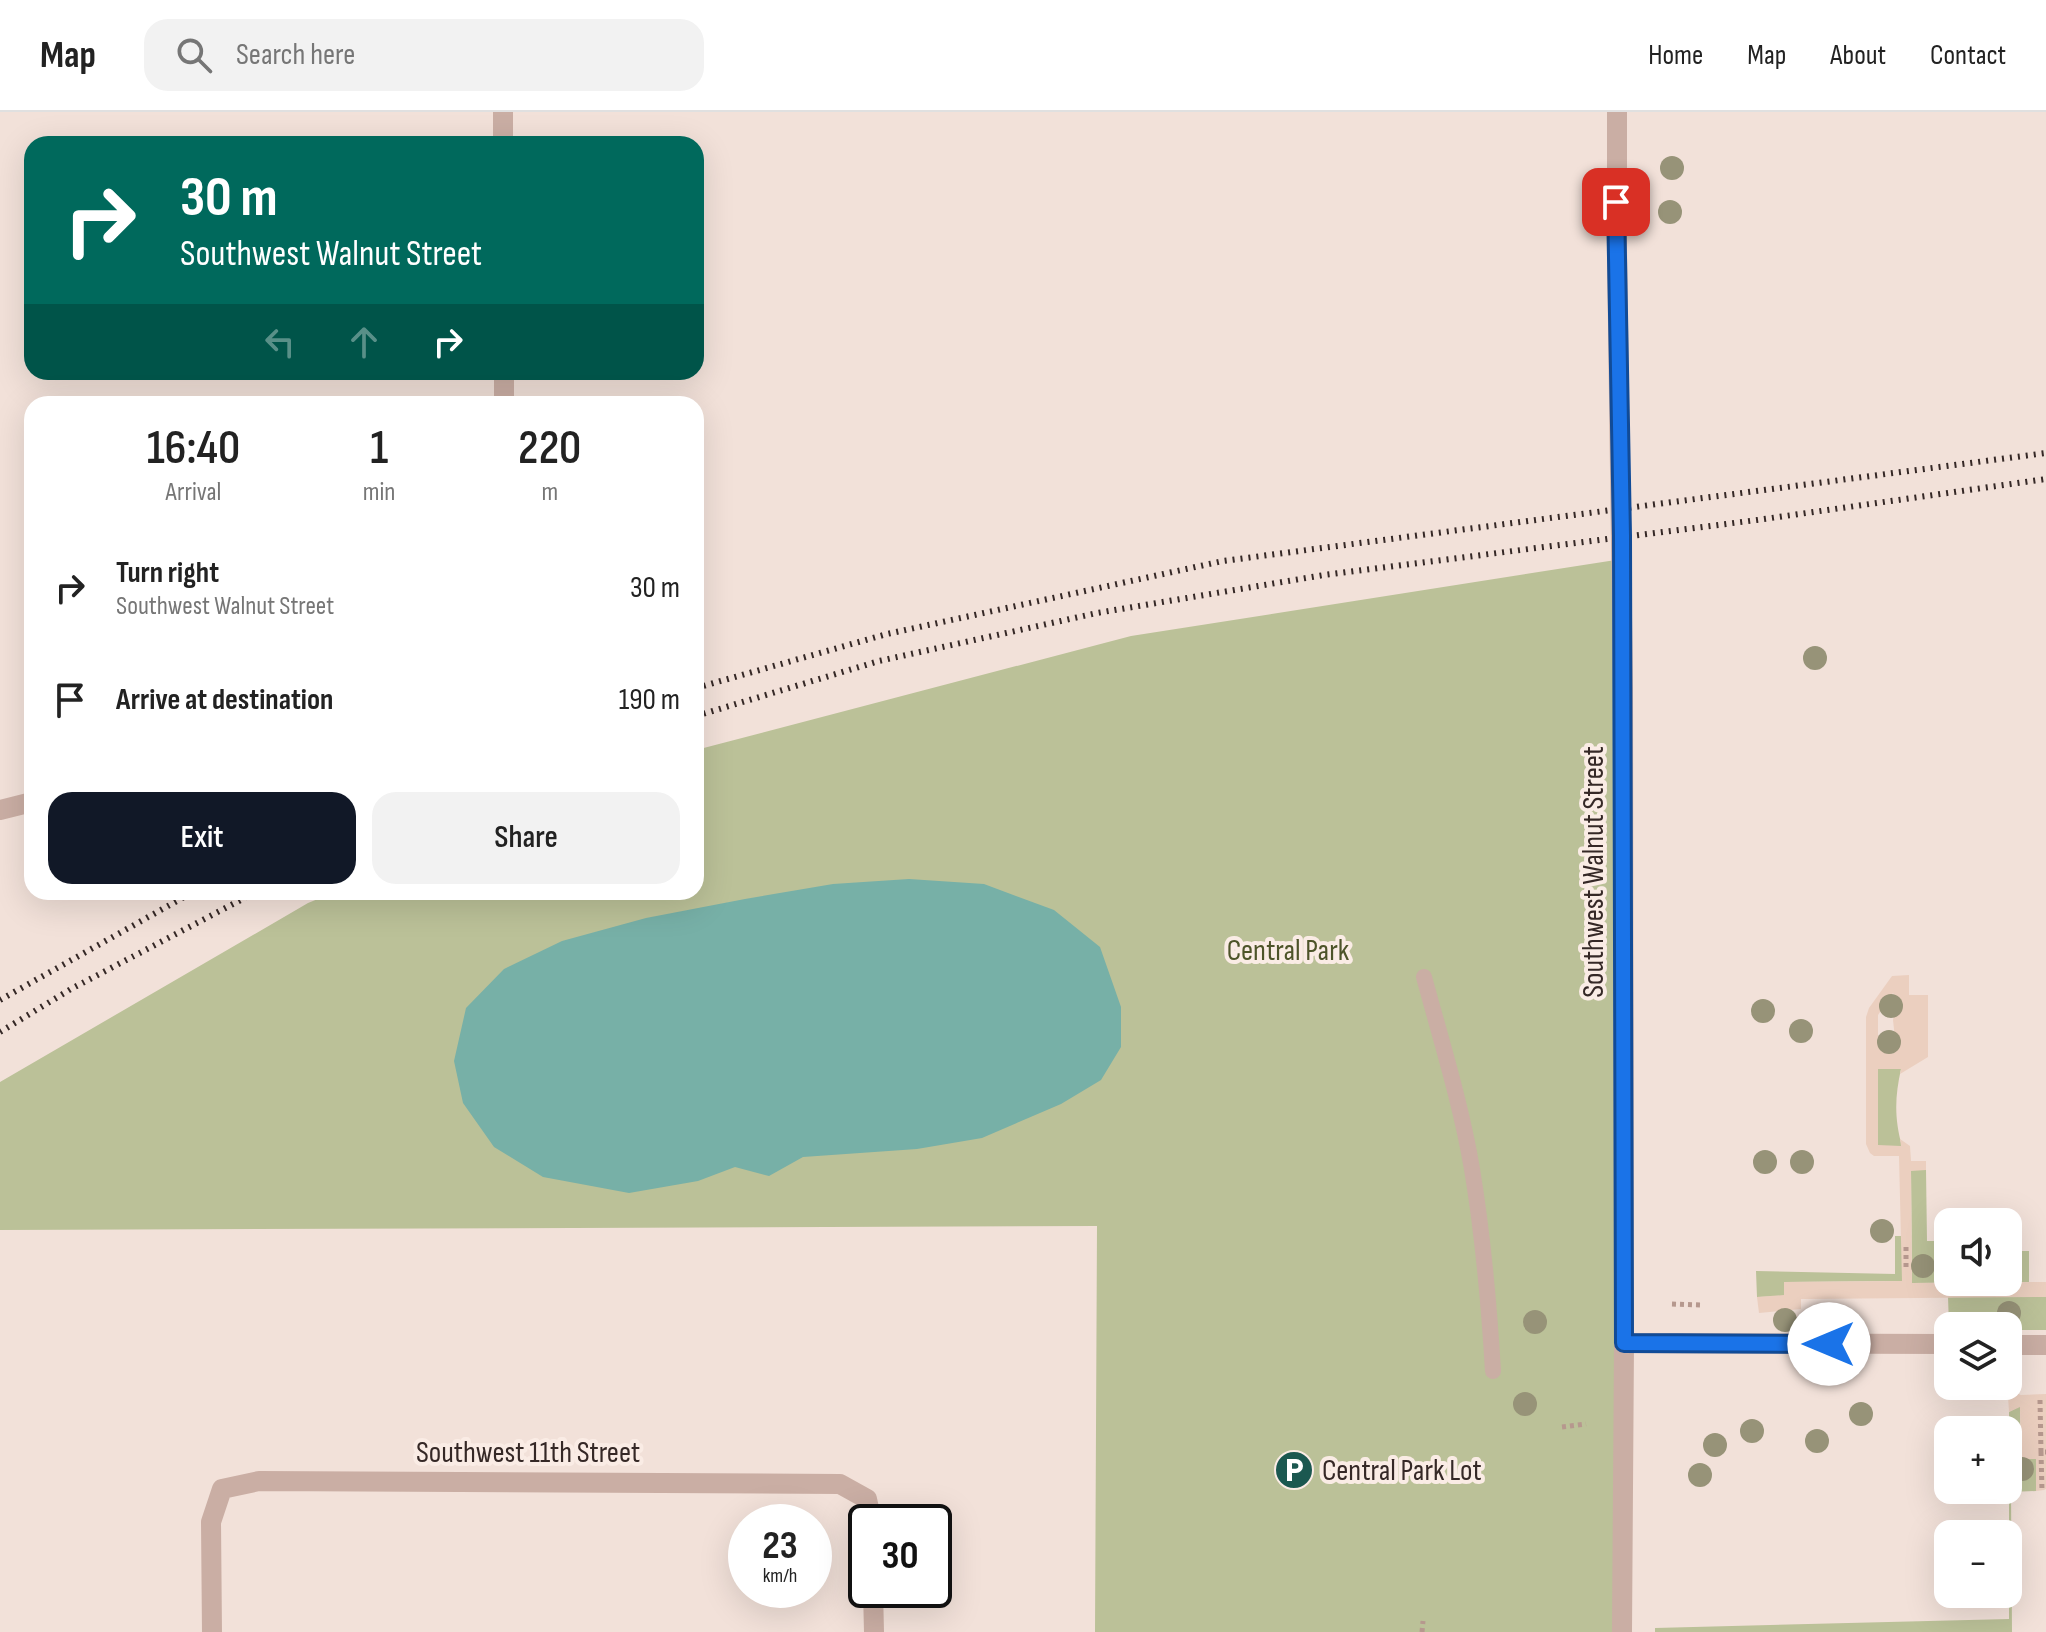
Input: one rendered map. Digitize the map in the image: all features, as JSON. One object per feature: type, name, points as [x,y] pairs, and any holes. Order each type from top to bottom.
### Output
[{"type":"street","points":[[503,112],[503,136]]},
{"type":"street","name":"Southwest Walnut Street","points":[[1617,112],[1623,690],[1622,1632]]},
{"type":"street","points":[[0,810],[24,804]]},
{"type":"street","points":[[1624,1343],[1934,1344]]},
{"type":"street","points":[[2022,1345],[2046,1345]]},
{"type":"street","name":"Southwest 11th Street","points":[[212,1632],[211,1522],[222,1489],[259,1481],[840,1484],[867,1499],[868,1504]]},
{"type":"street","points":[[873,1608],[874,1632]]},
{"type":"lane","points":[[1424,977],[1472,1167],[1486,1269],[1493,1371]]},
{"type":"path","points":[[1906,1247],[1906,1271]]},
{"type":"path","points":[[1672,1304],[1700,1305]]},
{"type":"path","points":[[2040,1400],[2044,1452],[2042,1491]]},
{"type":"path","points":[[1562,1427],[1586,1424]]},
{"type":"path","points":[[1422,1632],[1423,1621]]},
{"type":"green space","name":"Central Park","points":[[1622,559],[1622,1632],[1095,1632],[1097,1226],[0,1230],[0,1082],[308,903],[315,900],[704,900],[704,748],[1131,636]]},
{"type":"green space","points":[[1878,1068],[1901,1069],[1896,1107],[1902,1146],[1878,1146]]},
{"type":"green space","points":[[1911,1170],[1926,1170],[1927,1241],[1934,1241],[1934,1283],[1912,1283]]},
{"type":"green space","points":[[1895,1236],[1902,1236],[1902,1281],[1785,1282],[1784,1296],[1757,1297],[1756,1271],[1895,1274]]},
{"type":"green space","points":[[2022,1251],[2029,1251],[2029,1282],[2022,1282]]},
{"type":"green space","points":[[1948,1297],[2046,1297],[2046,1330],[2022,1330],[2022,1312],[1949,1312]]},
{"type":"green space","points":[[2020,1406],[2020,1416],[2009,1416],[2009,1412]]},
{"type":"green space","points":[[2022,1459],[2036,1459],[2036,1491],[2022,1492]]},
{"type":"green space","points":[[2009,1608],[2012,1608],[2012,1632],[1655,1632],[1655,1628],[2009,1619]]},
{"type":"shaded area","points":[[1909,975],[1909,995],[1928,995],[1928,1057],[1900,1074],[1901,1069],[1878,1069],[1878,1145],[1901,1146],[1900,1139],[1910,1146],[1911,1161],[1926,1161],[1926,1170],[1911,1171],[1912,1283],[1934,1283],[1934,1296],[2022,1296],[2022,1282],[2046,1282],[2046,1297],[1801,1299],[1801,1309],[1759,1313],[1757,1297],[1784,1295],[1784,1282],[1902,1281],[1899,1156],[1874,1156],[1866,1144],[1866,1017],[1892,976]],"holes":[[[1893,993],[1897,1000],[1893,1020],[1896,1048],[1893,1054],[1878,1035],[1878,1015]]]},
{"type":"shaded area","points":[[2046,1394],[2044,1490],[2036,1491],[2036,1459],[2022,1459],[2020,1407],[2009,1412],[2008,1400],[2022,1400],[2022,1395]]},
{"type":"water","points":[[909,879],[984,884],[1054,910],[1100,947],[1121,1007],[1121,1047],[1101,1080],[1061,1104],[982,1138],[917,1149],[803,1157],[769,1176],[735,1167],[698,1181],[629,1193],[543,1177],[494,1147],[463,1103],[454,1061],[466,1008],[504,969],[562,941],[646,918],[833,884]]},
{"type":"railway","points":[[704,686],[887,634],[1223,561],[2046,453]]},
{"type":"railway","points":[[704,714],[879,661],[1097,613],[1324,575],[1757,520],[2046,479]]},
{"type":"railway","points":[[0,1000],[179,900]]},
{"type":"railway","points":[[0,1032],[71,989],[241,900]]},
{"type":"place","name":"Central Park Lot","points":[[1294,1470]]},
{"type":"route","points":[[1616,202],[1622,536],[1624,1343],[1829,1344]]}]
